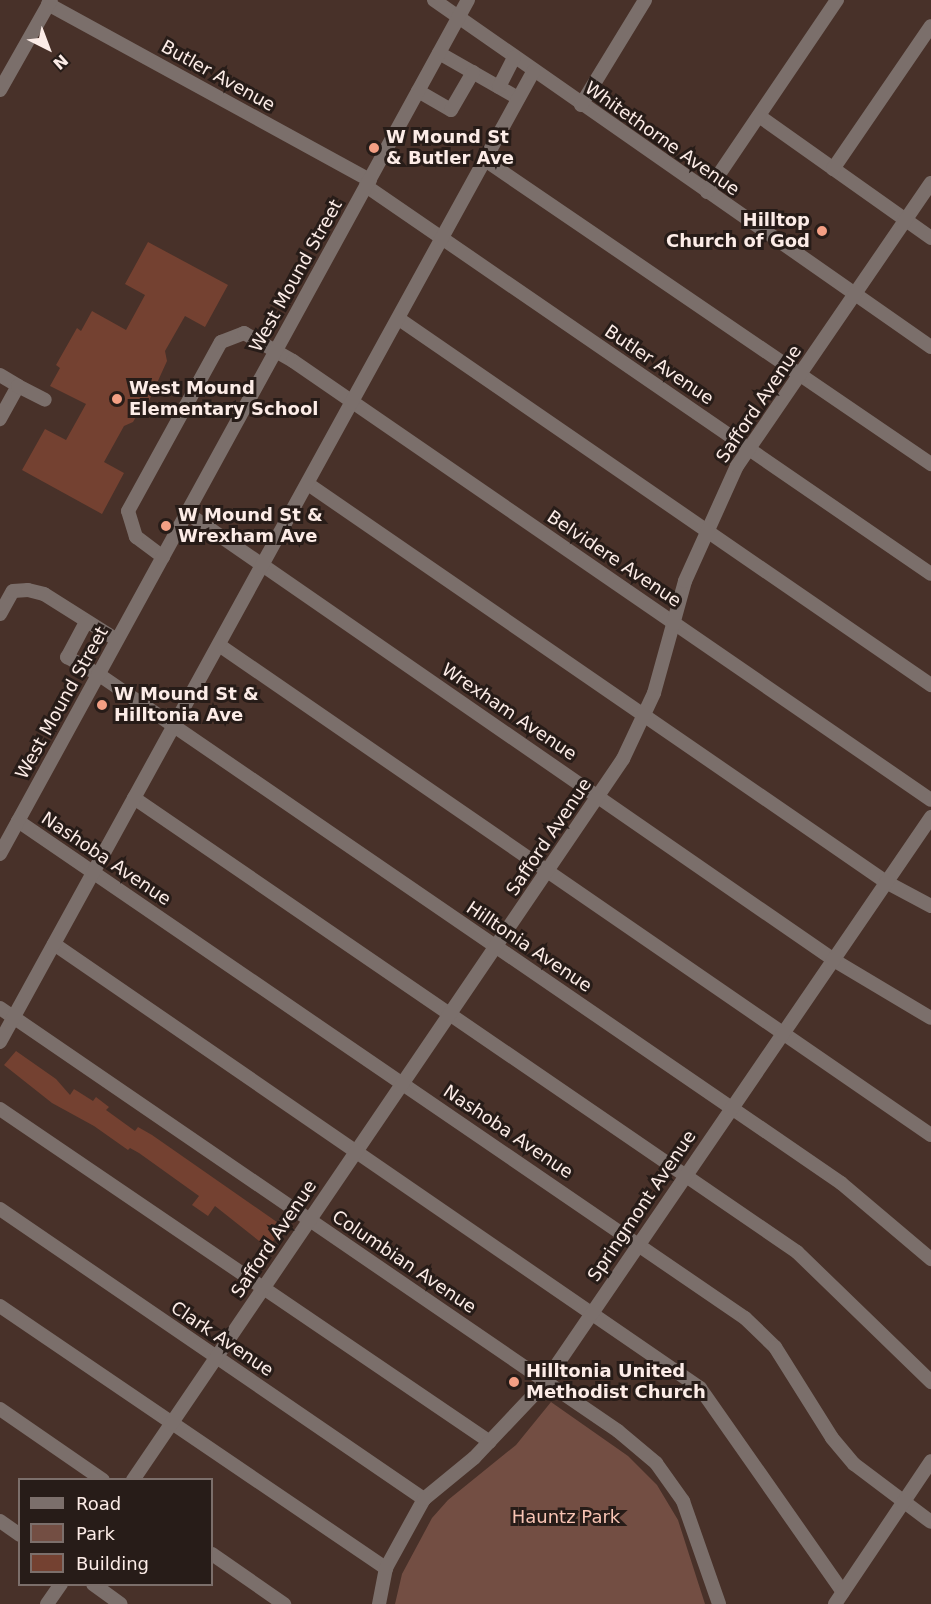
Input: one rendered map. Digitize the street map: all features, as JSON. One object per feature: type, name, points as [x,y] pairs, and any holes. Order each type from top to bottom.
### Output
[{"type":"street","name":"Whitethorne Avenue","points":[[434,0],[532,72],[931,347]]},
{"type":"street","name":"West Mound Street","points":[[0,854],[468,0]]},
{"type":"street","points":[[581,105],[645,0]]},
{"type":"street","points":[[707,192],[837,0]]},
{"type":"street","points":[[0,90],[50,2]]},
{"type":"street","name":"Butler Avenue","points":[[50,2],[368,183],[443,238],[931,574]]},
{"type":"street","points":[[833,169],[931,26]]},
{"type":"street","points":[[439,53],[518,98]]},
{"type":"street","points":[[499,87],[514,58]]},
{"type":"street","points":[[418,92],[451,110],[473,72]]},
{"type":"street","points":[[0,1042],[354,402],[532,72]]},
{"type":"street","points":[[759,116],[931,238]]},
{"type":"street","points":[[485,160],[931,464]]},
{"type":"street","name":"Safford Avenue","points":[[134,1478],[599,796],[644,717],[673,622],[706,530],[749,448],[931,183]]},
{"type":"street","points":[[399,319],[931,685]]},
{"type":"street","name":"Belvidere Avenue","points":[[163,557],[136,537],[128,511],[221,342],[244,333],[276,349],[354,402],[931,800]]},
{"type":"street","points":[[0,375],[45,400]]},
{"type":"street","points":[[0,419],[18,386]]},
{"type":"street","points":[[308,484],[886,882],[931,906]]},
{"type":"street","name":"Wrexham Avenue","points":[[187,513],[833,958],[931,1018]]},
{"type":"street","points":[[0,614],[13,591],[28,590],[44,594],[117,640]]},
{"type":"street","name":"Hilltonia Avenue","points":[[86,622],[67,657],[98,674],[841,1183],[931,1259]]},
{"type":"street","points":[[219,645],[931,1135]]},
{"type":"street","points":[[134,798],[797,1252],[931,1382]]},
{"type":"street","name":"Springmont Avenue","points":[[379,1604],[386,1568],[423,1499],[490,1442],[546,1381],[730,1107],[931,818]]},
{"type":"street","name":"Nashoba Avenue","points":[[18,821],[403,1082],[745,1318],[775,1347],[832,1438],[854,1464],[902,1503],[931,1522]]},
{"type":"street","points":[[54,944],[700,1388],[839,1598],[931,1461]]},
{"type":"street","name":"Columbian Avenue","points":[[0,1008],[546,1381],[656,1463],[683,1501],[719,1604]]},
{"type":"street","points":[[0,1109],[490,1442]]},
{"type":"street","name":"Clark Avenue","points":[[0,1209],[423,1499]]},
{"type":"street","points":[[0,1306],[170,1424],[386,1568]]},
{"type":"street","points":[[0,1409],[102,1478]]},
{"type":"street","points":[[0,1521],[18,1534]]},
{"type":"street","points":[[213,1555],[284,1604]]},
{"type":"street","points":[[47,1604],[60,1586]]},
{"type":"street","points":[[96,1586],[121,1604]]},
{"type":"green space","name":"Hauntz Park","points":[[551,1402],[628,1456],[657,1485],[678,1520],[705,1604],[395,1604],[402,1574],[432,1518],[448,1500],[516,1445]]},
{"type":"building","points":[[148,242],[228,285],[205,327],[185,316],[165,351],[167,361],[147,405],[144,403],[133,422],[124,426],[104,462],[124,473],[102,514],[22,470],[45,429],[66,440],[86,404],[50,386],[60,368],[56,365],[77,328],[81,331],[92,311],[126,330],[145,295],[125,284]]},
{"type":"building","points":[[16,1051],[56,1079],[70,1095],[74,1089],[93,1101],[96,1097],[109,1107],[106,1110],[135,1131],[138,1127],[152,1135],[284,1227],[268,1248],[215,1206],[208,1216],[192,1205],[199,1196],[139,1153],[130,1148],[128,1150],[94,1126],[52,1103],[4,1065]]},
{"type":"place","name":"W Mound St & Butler Ave","points":[[374,148]]},
{"type":"place","name":"Hilltop Church of God","points":[[822,231]]},
{"type":"place","name":"West Mound Elementary School","points":[[117,399]]},
{"type":"place","name":"W Mound St & Wrexham Ave","points":[[166,526]]},
{"type":"place","name":"W Mound St & Hilltonia Ave","points":[[102,705]]},
{"type":"place","name":"Hilltonia United Methodist Church","points":[[514,1382]]}]
